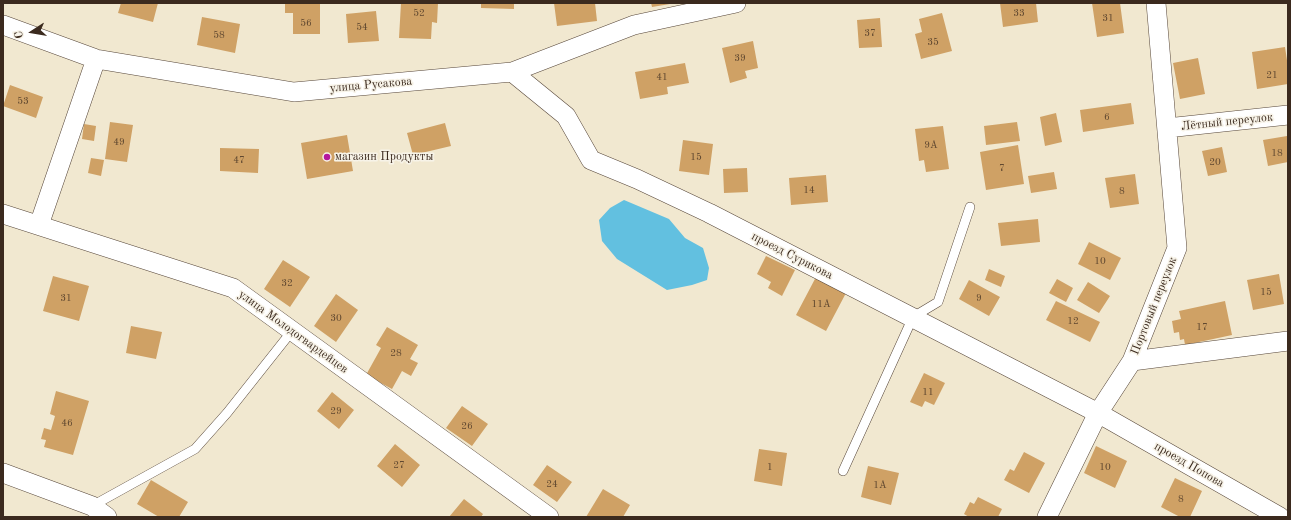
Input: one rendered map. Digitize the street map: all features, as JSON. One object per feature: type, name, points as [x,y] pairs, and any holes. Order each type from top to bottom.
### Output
[{"type":"street","name":"улица Русакова","points":[[3,25],[96,59],[294,92],[512,72],[634,25],[736,3]]},
{"type":"street","name":"Портовый переулок","points":[[1047,517],[1098,413],[1132,361],[1177,248],[1156,3]]},
{"type":"street","points":[[39,225],[96,59]]},
{"type":"street","name":"проезд Сурикова","points":[[512,72],[566,116],[591,160],[637,179],[709,213],[1098,413]]},
{"type":"street","name":"Лётный переулок","points":[[1167,128],[1288,115]]},
{"type":"street","name":"улица Молодогвардейцев","points":[[3,214],[233,288],[549,517]]},
{"type":"street","points":[[1132,361],[1288,341]]},
{"type":"street","name":"проезд Попова","points":[[1098,413],[1280,517]]},
{"type":"street","points":[[3,473],[99,512]]},
{"type":"lane","points":[[843,472],[913,318],[938,302],[970,207]]},
{"type":"lane","points":[[99,512],[195,449],[227,412],[292,331]]},
{"type":"water","points":[[624,200],[669,219],[685,238],[703,248],[709,268],[707,280],[692,285],[667,290],[617,259],[602,241],[599,220],[610,208]]},
{"type":"building","points":[[121,3],[158,3],[153,22],[118,13]]},
{"type":"building","points":[[285,3],[320,3],[320,34],[293,34],[293,13],[285,13]]},
{"type":"building","points":[[401,3],[438,3],[437,23],[432,22],[431,39],[399,38]]},
{"type":"building","points":[[481,3],[514,3],[514,9],[481,8]]},
{"type":"building","points":[[554,3],[595,3],[597,21],[557,26]]},
{"type":"building","points":[[651,3],[670,3],[670,4],[652,7]]},
{"type":"building","points":[[1000,3],[1036,3],[1038,22],[1003,27]]},
{"type":"building","points":[[1092,3],[1120,3],[1124,33],[1097,37]]},
{"type":"building","points":[[376,11],[379,41],[348,43],[346,14]]},
{"type":"building","points":[[942,13],[952,51],[921,59],[915,34],[922,32],[919,19]]},
{"type":"building","points":[[202,17],[240,24],[235,53],[197,45]]},
{"type":"building","points":[[880,18],[882,47],[859,48],[857,20]]},
{"type":"building","points":[[753,41],[758,68],[745,71],[747,78],[730,83],[722,48]]},
{"type":"building","points":[[1285,47],[1288,67],[1288,84],[1257,89],[1252,52]]},
{"type":"building","points":[[1198,58],[1205,94],[1180,99],[1173,63]]},
{"type":"building","points":[[685,63],[689,83],[667,87],[668,94],[640,99],[635,72]]},
{"type":"building","points":[[10,85],[43,97],[36,118],[3,106]]},
{"type":"building","points":[[1131,103],[1134,124],[1083,132],[1080,110]]},
{"type":"building","points":[[1056,113],[1062,142],[1045,146],[1040,117]]},
{"type":"building","points":[[110,122],[133,125],[127,162],[105,159]]},
{"type":"building","points":[[1017,122],[1020,141],[986,145],[984,126]]},
{"type":"building","points":[[445,123],[451,146],[413,155],[407,133]]},
{"type":"building","points":[[84,124],[96,126],[94,141],[82,139]]},
{"type":"building","points":[[943,126],[949,169],[926,172],[924,160],[919,161],[915,129]]},
{"type":"building","name":"магазин Продукты","points":[[347,135],[353,171],[307,179],[301,143]]},
{"type":"building","points":[[1287,136],[1288,162],[1268,166],[1263,140]]},
{"type":"building","points":[[683,140],[713,144],[709,175],[679,171]]},
{"type":"building","points":[[1018,145],[1024,184],[986,190],[980,152]]},
{"type":"building","points":[[1222,147],[1227,172],[1208,176],[1202,151]]},
{"type":"building","points":[[220,148],[259,149],[258,173],[220,171]]},
{"type":"building","points":[[91,158],[104,160],[101,176],[88,173]]},
{"type":"building","points":[[747,168],[748,192],[724,193],[723,169]]},
{"type":"building","points":[[1054,172],[1057,189],[1031,193],[1028,176]]},
{"type":"building","points":[[1135,174],[1139,204],[1110,208],[1105,178]]},
{"type":"building","points":[[826,175],[828,202],[791,205],[789,178]]},
{"type":"building","points":[[1038,219],[1040,242],[1001,246],[998,223]]},
{"type":"building","points":[[1089,242],[1121,258],[1110,280],[1078,264]]},
{"type":"building","points":[[766,256],[795,270],[782,296],[768,288],[771,282],[757,274]]},
{"type":"building","points":[[283,260],[310,277],[290,307],[264,289]]},
{"type":"building","points":[[989,269],[1005,276],[1001,287],[985,280]]},
{"type":"building","points":[[1279,274],[1284,304],[1253,310],[1247,280]]},
{"type":"building","points":[[53,276],[89,286],[79,321],[43,311]]},
{"type":"building","points":[[816,277],[846,293],[826,331],[796,315]]},
{"type":"building","points":[[1057,279],[1073,288],[1066,302],[1049,293]]},
{"type":"building","points":[[969,280],[1000,297],[989,316],[959,299]]},
{"type":"building","points":[[1088,282],[1110,296],[1099,313],[1077,300]]},
{"type":"building","points":[[336,294],[358,310],[336,342],[314,326]]},
{"type":"building","points":[[1056,301],[1100,322],[1090,342],[1046,320]]},
{"type":"building","points":[[1225,301],[1232,335],[1185,345],[1184,339],[1180,340],[1179,332],[1174,333],[1172,321],[1181,319],[1179,311]]},
{"type":"building","points":[[131,326],[162,332],[156,359],[126,353]]},
{"type":"building","points":[[387,327],[418,345],[410,359],[418,363],[411,376],[402,371],[392,389],[366,375],[381,348],[376,345]]},
{"type":"building","points":[[924,373],[945,383],[934,405],[925,401],[922,407],[910,402]]},
{"type":"building","points":[[56,391],[89,401],[73,455],[44,447],[46,440],[41,439],[44,428],[51,430],[55,416],[50,414]]},
{"type":"building","points":[[332,392],[354,410],[339,429],[317,411]]},
{"type":"building","points":[[462,406],[488,424],[472,446],[446,428]]},
{"type":"building","points":[[395,444],[420,465],[402,487],[377,466]]},
{"type":"building","points":[[1096,446],[1127,461],[1115,488],[1084,473]]},
{"type":"building","points":[[759,449],[787,453],[782,486],[754,481]]},
{"type":"building","points":[[1024,452],[1045,463],[1029,493],[1004,480],[1010,469],[1014,471]]},
{"type":"building","points":[[547,465],[572,482],[557,502],[533,485]]},
{"type":"building","points":[[868,466],[899,473],[891,505],[861,497]]},
{"type":"building","points":[[1175,478],[1202,491],[1190,517],[1180,517],[1161,507]]},
{"type":"building","points":[[151,480],[188,502],[179,517],[159,517],[137,504]]},
{"type":"building","points":[[603,489],[630,505],[623,517],[586,517]]},
{"type":"building","points":[[978,497],[1002,509],[998,517],[969,517],[964,514],[970,502],[974,504]]},
{"type":"building","points":[[464,499],[483,514],[481,517],[449,517]]},
{"type":"place","name":"магазин Продукты","points":[[327,157]]}]
